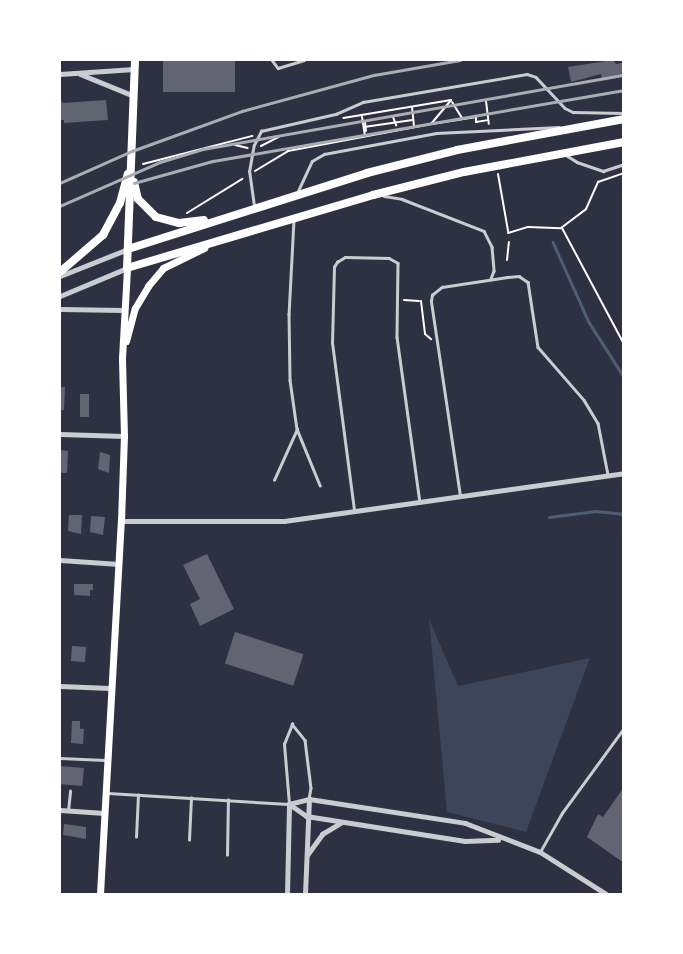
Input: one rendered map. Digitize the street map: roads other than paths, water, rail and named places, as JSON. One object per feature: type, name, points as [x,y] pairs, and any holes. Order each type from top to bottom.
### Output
[{"type":"main road","points":[[100,894],[121,521],[124,436],[121,358],[135,64]]},
{"type":"main road","points":[[128,249],[297,194],[457,150],[624,119]]},
{"type":"main road","points":[[127,268],[373,195],[464,172],[624,142]]},
{"type":"main road","points":[[131,161],[138,199],[156,217],[179,223],[231,215]]},
{"type":"main road","points":[[60,274],[103,235],[120,203],[131,161]]},
{"type":"main road","points":[[121,358],[135,308],[163,268],[239,233]]},
{"type":"street","points":[[60,74],[135,64]]},
{"type":"street","points":[[77,73],[134,96]]},
{"type":"street","points":[[60,274],[128,249]]},
{"type":"street","points":[[60,296],[127,268]]},
{"type":"street","points":[[60,309],[123,310]]},
{"type":"street","points":[[60,434],[124,436]]},
{"type":"street","points":[[121,521],[284,521],[624,473]]},
{"type":"street","points":[[60,560],[119,564]]},
{"type":"street","points":[[60,686],[110,688]]},
{"type":"street","points":[[289,804],[309,799],[465,823],[540,852],[606,894]]},
{"type":"street","points":[[305,894],[306,816],[309,799]]},
{"type":"street","points":[[289,804],[306,816],[342,822],[465,841],[501,839]]},
{"type":"street","points":[[287,894],[289,804]]},
{"type":"street","points":[[60,810],[104,813]]},
{"type":"street","points":[[306,856],[322,834],[342,822]]},
{"type":"lane","points":[[272,60],[278,68],[304,60]]},
{"type":"lane","points":[[254,208],[250,172],[258,134],[274,126],[336,114],[363,102],[522,75],[536,77],[565,108],[573,112],[624,113]]},
{"type":"lane","points":[[297,194],[312,161],[324,154],[436,133],[573,127]]},
{"type":"lane","points":[[564,152],[577,162],[603,171],[624,164]]},
{"type":"lane","points":[[373,195],[402,199],[478,227],[490,239],[492,247],[494,271],[490,280]]},
{"type":"lane","points":[[295,216],[289,314],[290,380],[297,429],[320,485]]},
{"type":"lane","points":[[354,512],[331,343],[337,262],[345,257],[394,259],[400,270],[397,337],[420,502]]},
{"type":"lane","points":[[460,497],[431,301],[432,295],[442,287],[519,276],[528,282],[538,347],[584,400],[598,423],[608,475]]},
{"type":"lane","points":[[274,480],[297,429]]},
{"type":"lane","points":[[105,793],[289,804],[284,744],[292,724],[305,740],[311,788],[309,799]]},
{"type":"lane","points":[[540,852],[570,802],[624,728]]},
{"type":"lane","points":[[60,758],[107,760]]},
{"type":"lane","points":[[68,811],[70,791]]},
{"type":"lane","points":[[136,837],[138,795]]},
{"type":"lane","points":[[189,840],[191,798]]},
{"type":"lane","points":[[227,855],[228,800]]},
{"type":"waterway","points":[[553,242],[589,322],[624,377]]},
{"type":"waterway","points":[[549,517],[596,511],[624,514]]},
{"type":"railway","points":[[60,183],[132,151],[242,111],[374,75],[460,60]]},
{"type":"railway","points":[[60,206],[160,162],[203,149],[624,75]]},
{"type":"railway","points":[[134,183],[213,161],[624,90]]}]
